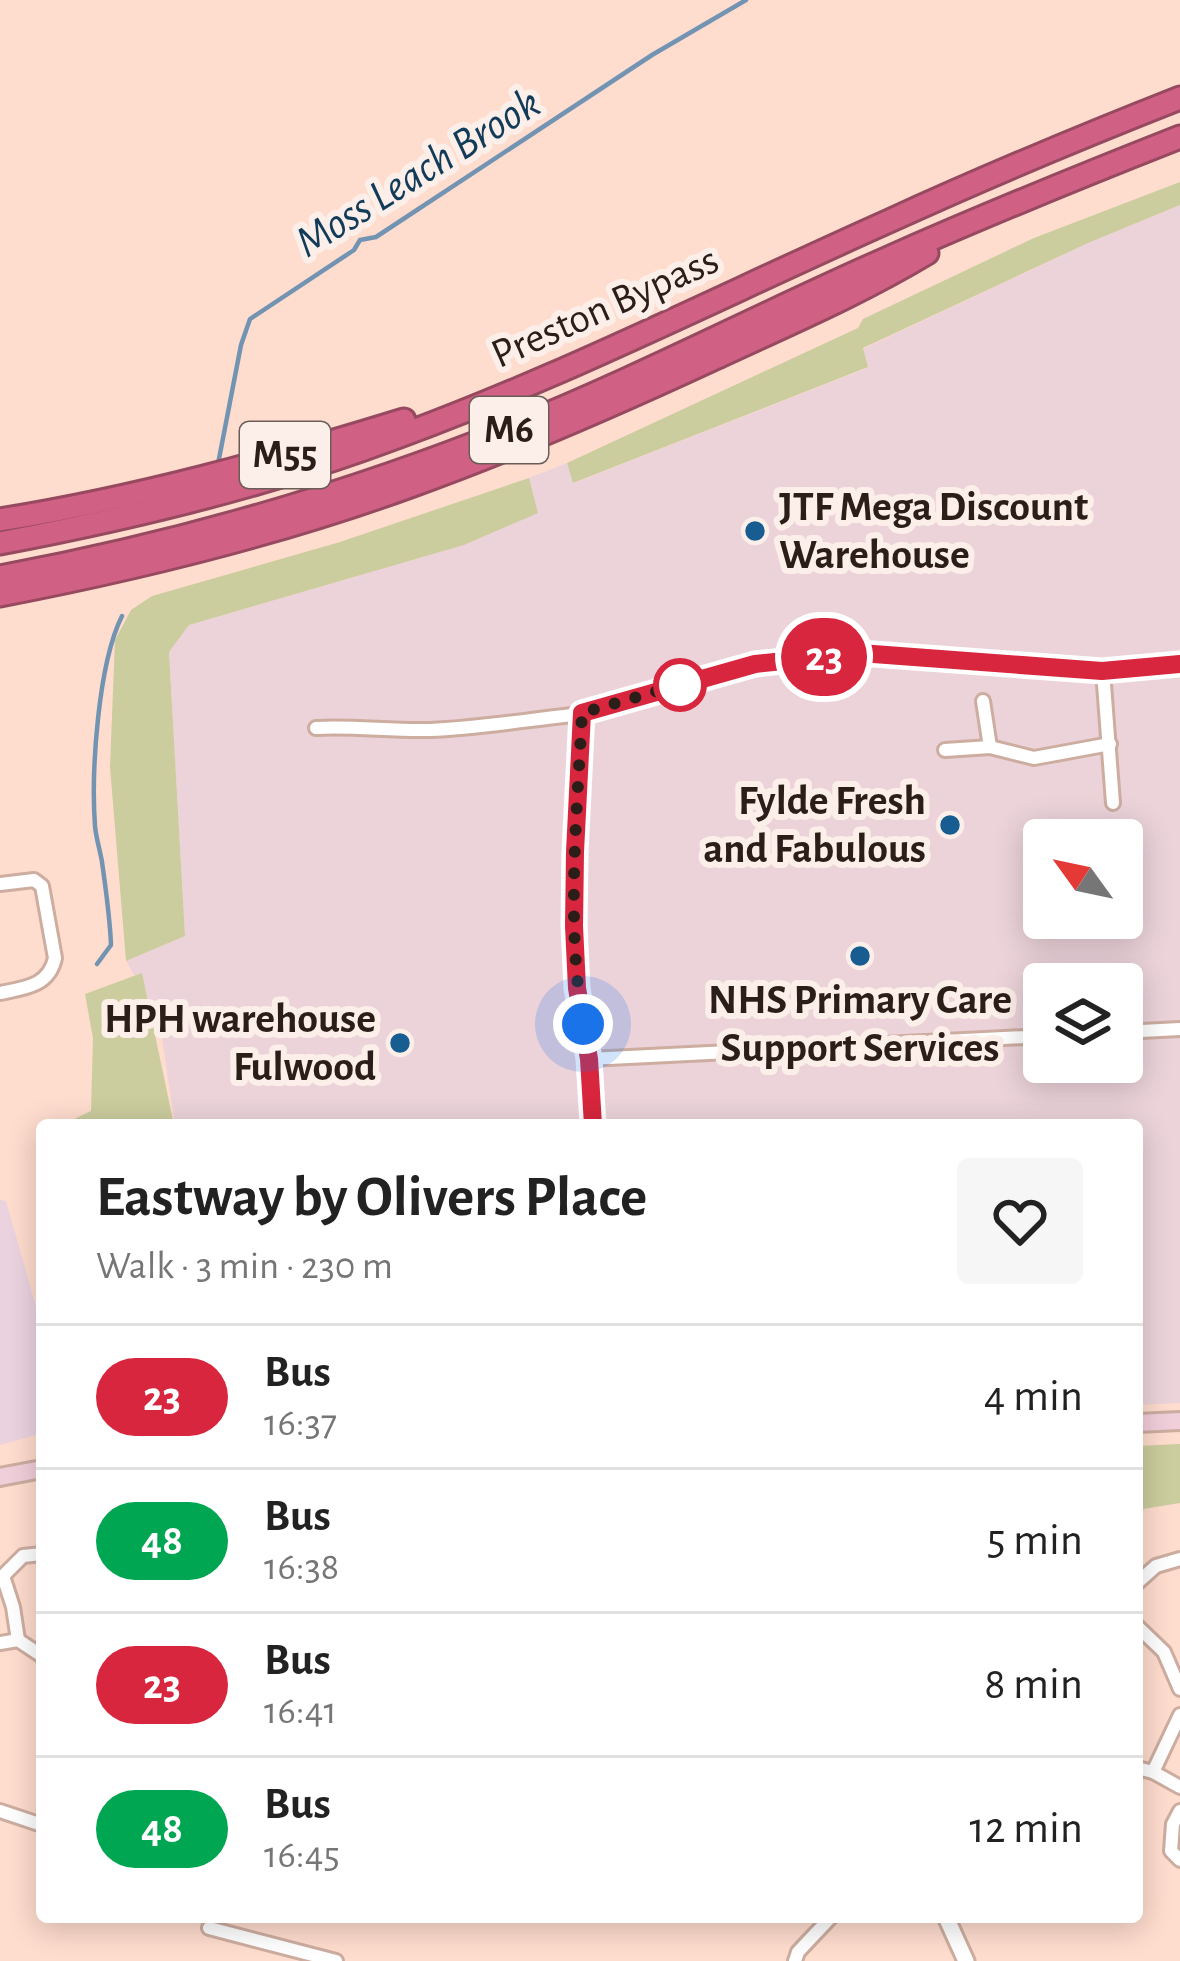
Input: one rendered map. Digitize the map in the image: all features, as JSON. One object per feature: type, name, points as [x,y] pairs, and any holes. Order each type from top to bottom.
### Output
[{"type":"highway","name":"Preston Bypass","points":[[0,541],[224,492],[382,442],[566,370],[905,213],[1180,98]]},
{"type":"highway","name":"M6","points":[[0,578],[171,542],[287,508],[513,429],[885,259],[1180,136]]},
{"type":"highway","name":"M55","points":[[0,595],[176,558],[410,487],[637,394],[886,278],[994,213]]},
{"type":"highway","name":"M55","points":[[0,520],[220,474],[566,370]]},
{"type":"main road","points":[[1143,1424],[1180,1421]]},
{"type":"main road","points":[[0,1477],[36,1469]]},
{"type":"street","points":[[316,728],[437,730],[582,713],[755,664],[860,653],[1102,671],[1180,664]]},
{"type":"street","points":[[1102,671],[1113,803]]},
{"type":"street","points":[[983,701],[989,747]]},
{"type":"street","points":[[582,713],[574,926],[592,1119]]},
{"type":"street","points":[[945,750],[989,747],[1034,758],[1110,744]]},
{"type":"street","points":[[0,884],[34,880],[42,886],[56,958],[50,973],[37,985],[0,993]]},
{"type":"street","points":[[1143,1031],[1180,1029]]},
{"type":"street","points":[[589,1059],[1023,1037]]},
{"type":"street","points":[[18,1640],[3,1576],[23,1556],[36,1555]]},
{"type":"street","points":[[1143,1578],[1156,1566],[1180,1559]]},
{"type":"street","points":[[1143,1632],[1164,1652],[1180,1689]]},
{"type":"street","points":[[0,1643],[18,1640],[36,1653]]},
{"type":"street","points":[[1153,1772],[1180,1714]]},
{"type":"street","points":[[1143,1770],[1180,1787]]},
{"type":"street","points":[[0,1811],[36,1823]]},
{"type":"street","points":[[1180,1811],[1173,1823],[1171,1850],[1180,1860]]},
{"type":"street","points":[[795,1961],[825,1923]]},
{"type":"street","points":[[949,1923],[966,1961]]},
{"type":"street","points":[[209,1928],[336,1961]]},
{"type":"shaded area","points":[[1180,205],[1180,1403],[1143,1405],[1143,1119],[174,1119],[159,1018],[126,961],[185,936],[169,651],[189,625],[464,545],[537,513],[529,478],[567,463],[574,483],[867,368],[863,349]]},
{"type":"shaded area","points":[[0,1200],[6,1201],[36,1307],[36,1435],[0,1445]]},
{"type":"green space","points":[[1180,182],[1180,205],[863,348],[868,367],[573,483],[567,463],[858,328],[863,319],[1034,238]]},
{"type":"green space","points":[[529,478],[538,513],[464,545],[189,625],[169,652],[185,936],[126,961],[110,767],[115,640],[131,610],[152,596],[340,542]]},
{"type":"green space","points":[[142,973],[173,1119],[74,1119],[91,1111],[93,1038],[85,994]]},
{"type":"green space","points":[[1180,1444],[1180,1503],[1143,1509],[1143,1446]]},
{"type":"waterway","name":"Moss Leach Brook","points":[[218,464],[250,319],[354,250],[360,240],[376,237],[652,55],[746,0]]},
{"type":"waterway","name":"Moss Leach Brook","points":[[97,964],[111,945],[95,826],[95,748],[107,661],[122,616]]},
{"type":"bus line","name":"23","points":[[593,1119],[574,926],[582,713],[755,664],[860,653],[1102,671],[1180,664]]},
{"type":"place","name":"JTF Mega Discount Warehouse","points":[[755,531]]},
{"type":"place","name":"Fylde Fresh and Fabulous","points":[[950,825]]},
{"type":"place","name":"NHS Primary Care Support Services","points":[[860,956]]},
{"type":"place","name":"HPH warehouse Fulwood","points":[[400,1043]]},
{"type":"route","points":[[583,1024],[574,926],[582,713],[695,680],[680,685]]}]
